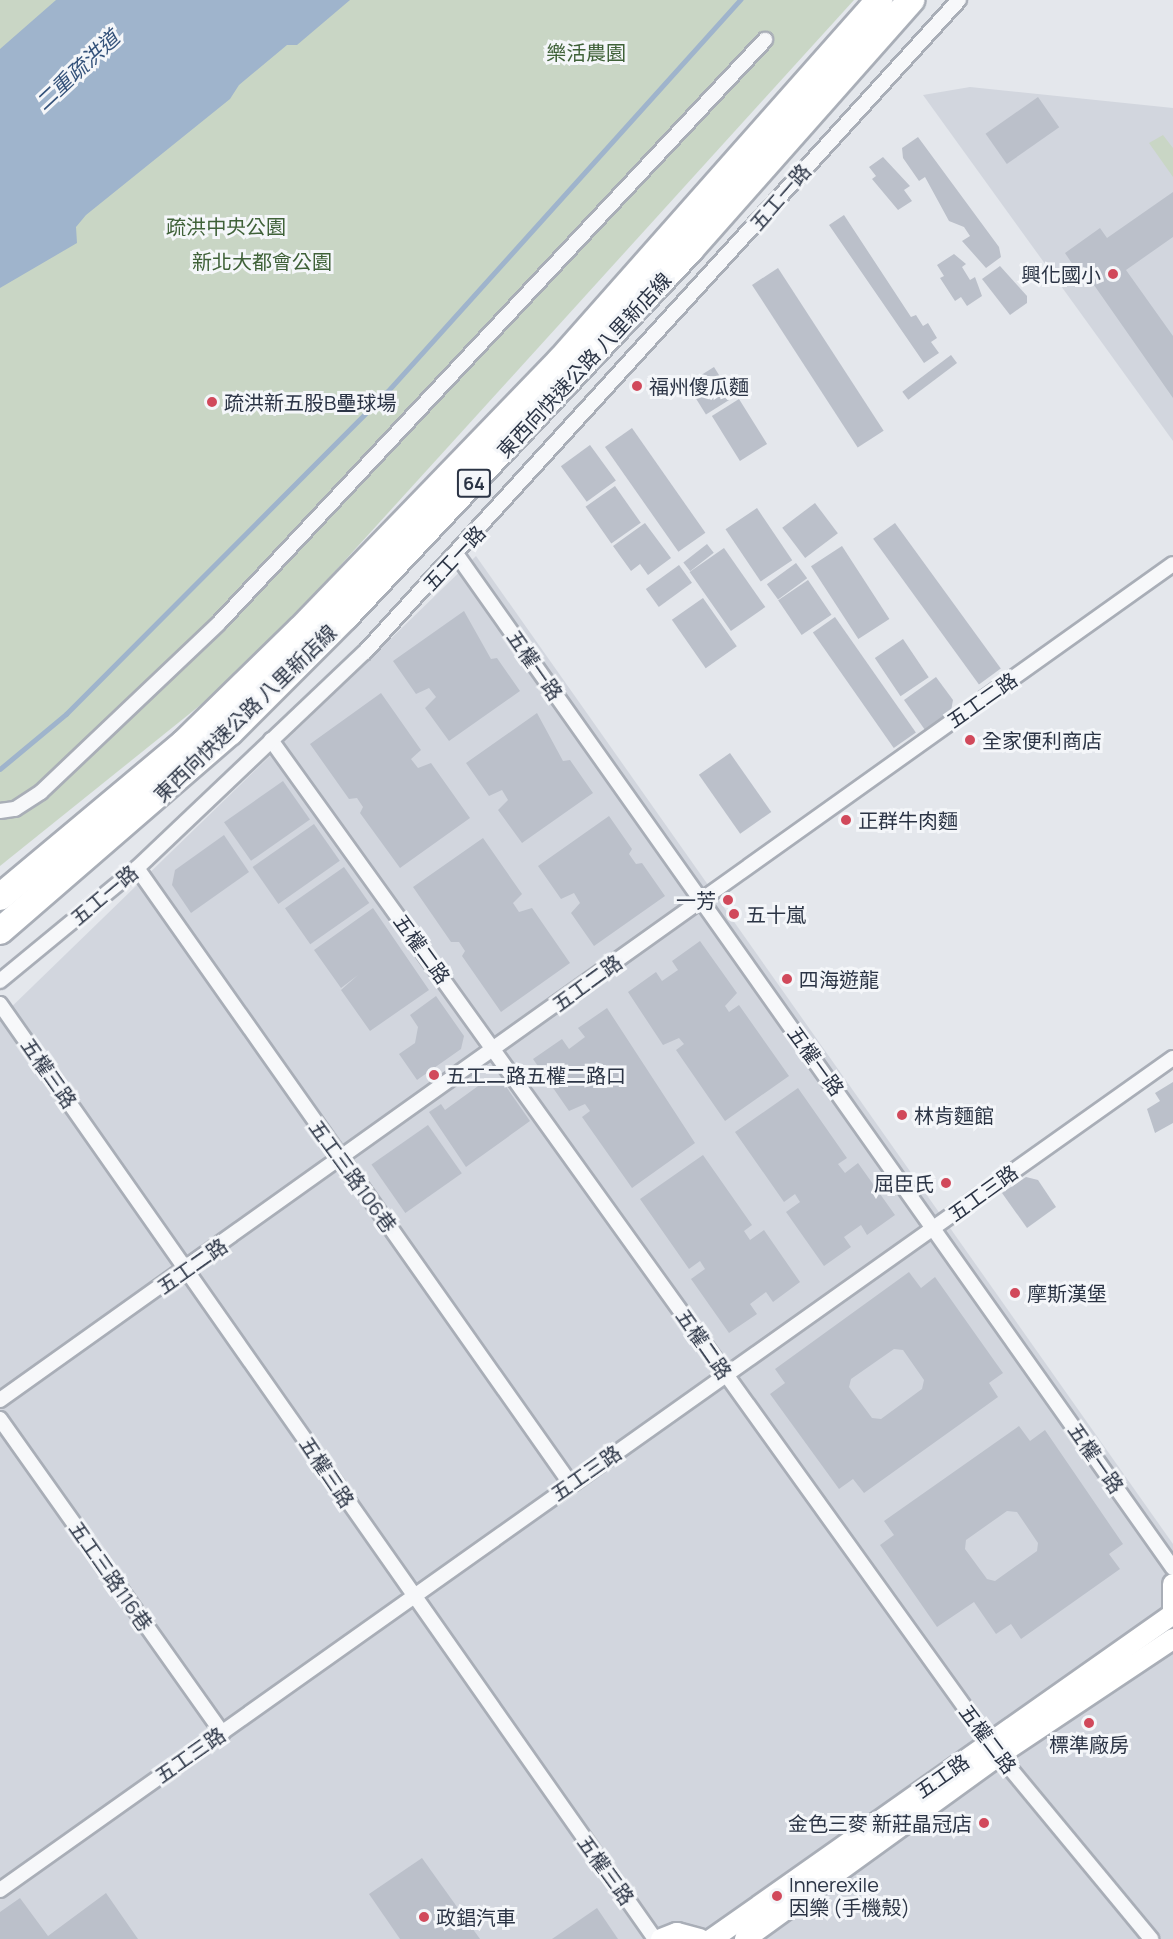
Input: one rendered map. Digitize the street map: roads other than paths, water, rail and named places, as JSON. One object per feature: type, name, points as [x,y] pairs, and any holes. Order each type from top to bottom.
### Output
[{"type":"highway","name":"東西向快速公路 八里新店線","points":[[0,897],[184,743],[302,629],[560,361],[879,0]]},
{"type":"highway","name":"東西向快速公路 八里新店線","points":[[0,931],[230,732],[345,617],[690,250],[911,0]]},
{"type":"street","name":"五工一路","points":[[0,981],[137,868],[271,740],[457,555],[959,0]]},
{"type":"street","points":[[0,811],[15,809],[42,792],[219,623],[765,40]]},
{"type":"street","name":"五權一路","points":[[457,555],[936,1227],[1173,1568]]},
{"type":"street","name":"五工二路","points":[[0,1400],[341,1161],[1173,564]]},
{"type":"street","name":"五權二路","points":[[271,740],[994,1748],[1151,1939]]},
{"type":"street","name":"五工三路106巷","points":[[137,868],[341,1161],[570,1483]]},
{"type":"street","name":"五權三路","points":[[0,1004],[413,1599],[656,1939]]},
{"type":"street","name":"五工三路","points":[[0,1890],[413,1599],[570,1483],[1173,1058]]},
{"type":"street","name":"五工三路116巷","points":[[0,1419],[222,1733]]},
{"type":"street","points":[[1173,1584],[1173,1612]]},
{"type":"street","name":"五工路","points":[[745,1939],[1173,1612]]},
{"type":"street","name":"五工路","points":[[712,1939],[994,1748],[1173,1639]]},
{"type":"street","points":[[661,1939],[677,1934],[700,1939]]},
{"type":"water","name":"二重疏洪道","points":[[56,0],[350,0],[297,45],[287,45],[239,85],[230,99],[86,215],[76,227],[77,243],[0,288],[0,49]]},
{"type":"waterway","points":[[0,769],[66,714],[387,392],[740,0]]},
{"type":"place","name":"興化國小","points":[[1113,274]]},
{"type":"place","name":"福州傻瓜麵","points":[[637,386]]},
{"type":"place","name":"疏洪新五股B壘球場","points":[[212,402]]},
{"type":"place","name":"全家便利商店","points":[[970,740]]},
{"type":"place","name":"正群牛肉麵","points":[[846,820]]},
{"type":"place","name":"一芳","points":[[728,900]]},
{"type":"place","name":"五十嵐","points":[[734,914]]},
{"type":"place","name":"四海遊龍","points":[[787,979]]},
{"type":"place","name":"五工二路五權二路口","points":[[434,1075]]},
{"type":"place","name":"林肯麵館","points":[[902,1115]]},
{"type":"place","name":"屈臣氏","points":[[946,1183]]},
{"type":"place","name":"摩斯漢堡","points":[[1015,1293]]},
{"type":"place","name":"標準廠房","points":[[1089,1723]]},
{"type":"place","name":"金色三麥 新莊晶冠店","points":[[984,1823]]},
{"type":"place","name":"Innerexile 因樂 (手機殼)","points":[[777,1896]]},
{"type":"place","name":"政錩汽車","points":[[424,1917]]},
{"type":"park label","name":"樂活農園","points":[[586,52]]},
{"type":"park label","name":"疏洪中央公園","points":[[226,226]]},
{"type":"park label","name":"新北大都會公園","points":[[262,261]]}]
